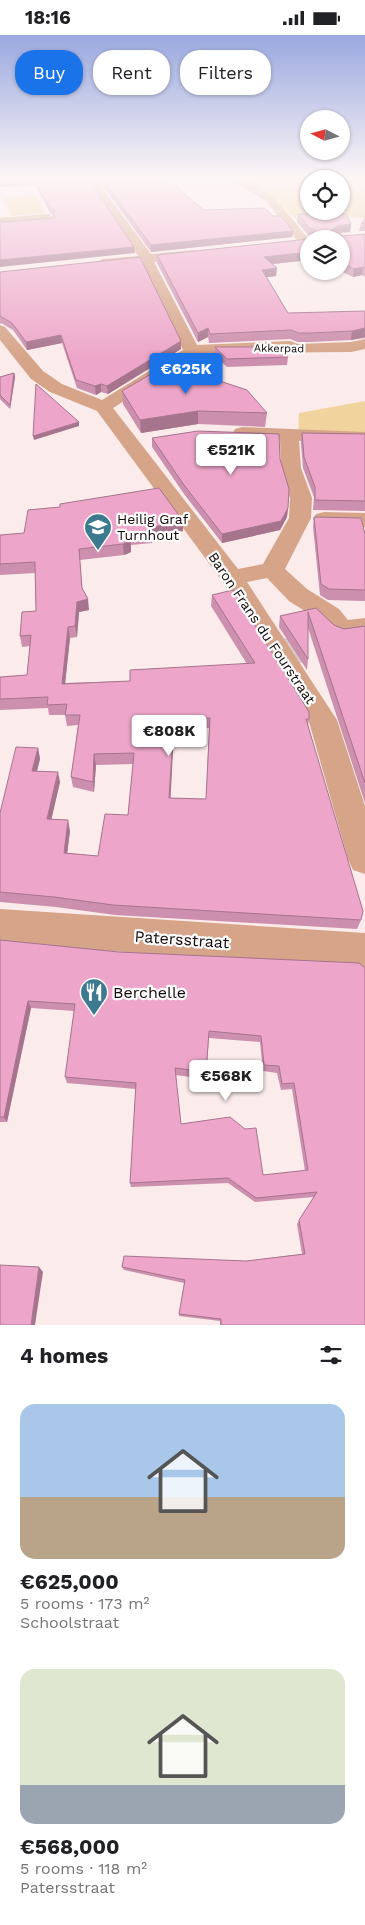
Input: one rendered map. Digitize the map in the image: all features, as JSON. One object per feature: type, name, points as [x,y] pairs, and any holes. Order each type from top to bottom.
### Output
[{"type":"street","points":[[0,330],[6,347],[36,375],[56,388],[103,407],[192,351],[147,259],[132,238]]},
{"type":"street","points":[[90,265],[211,252]]},
{"type":"street","name":"Akkerpad","points":[[192,351],[204,348],[290,346],[295,349],[351,347],[365,344]]},
{"type":"street","name":"Baron Frans du Fourstraat","points":[[103,407],[233,579],[323,720],[365,859]]},
{"type":"street","points":[[226,433],[365,438]]},
{"type":"street","points":[[233,579],[272,570],[300,518],[301,498],[291,468],[289,435]]},
{"type":"street","points":[[130,443],[150,440]]},
{"type":"street","points":[[300,518],[365,520]]},
{"type":"street","points":[[272,570],[298,595],[330,615],[342,629],[365,627]]},
{"type":"street","name":"Patersstraat","points":[[0,926],[365,951]]},
{"type":"shaded area","points":[[365,401],[365,442],[298,440],[299,413]]},
{"type":"building","points":[[0,238],[128,238],[134,247],[0,260]]},
{"type":"building","points":[[146,238],[220,238],[151,245]]},
{"type":"building","points":[[350,238],[365,238],[365,268],[354,269],[350,267]]},
{"type":"building","points":[[300,240],[300,253],[264,257],[277,268],[262,270],[288,313],[365,311],[365,328],[352,331],[312,333],[299,333],[291,330],[210,334],[208,328],[198,333],[157,255]]},
{"type":"building","points":[[140,257],[181,341],[107,386],[101,384],[95,386],[76,380],[61,335],[26,342],[12,323],[0,316],[0,272]]},
{"type":"building","points":[[215,347],[283,347],[288,357],[227,359]]},
{"type":"building","points":[[168,364],[247,390],[267,413],[198,411],[140,420],[122,391]]},
{"type":"building","points":[[14,373],[10,405],[0,395],[0,377]]},
{"type":"building","points":[[36,384],[79,422],[33,436]]},
{"type":"building","points":[[198,431],[279,434],[280,459],[289,489],[288,508],[281,521],[222,534],[184,485],[152,438]]},
{"type":"building","points":[[302,433],[365,434],[365,501],[315,500],[315,487],[304,457]]},
{"type":"building","points":[[159,488],[183,521],[153,527],[152,532],[130,534],[131,541],[123,544],[79,549],[82,588],[88,599],[77,602],[75,626],[68,627],[62,684],[130,681],[130,670],[255,663],[212,595],[233,590],[309,712],[309,719],[306,719],[363,911],[361,920],[113,905],[0,892],[0,813],[16,747],[38,748],[32,771],[58,772],[47,819],[68,820],[64,853],[98,856],[105,814],[128,815],[134,753],[94,754],[93,782],[71,777],[80,715],[65,715],[67,704],[47,705],[48,697],[0,699],[0,677],[27,675],[31,635],[20,636],[22,612],[36,611],[35,562],[0,564],[0,535],[24,533],[28,510],[60,507],[60,504]],"holes":[[[210,718],[206,799],[169,798],[174,720]]]},
{"type":"building","points":[[314,517],[361,518],[365,534],[365,590],[329,589],[321,584]]},
{"type":"building","points":[[316,608],[334,625],[344,629],[365,626],[365,783],[308,612],[308,659],[280,616]]},
{"type":"building","points":[[0,940],[119,952],[359,963],[365,968],[365,1325],[221,1325],[221,1319],[179,1314],[185,1280],[122,1267],[124,1256],[246,1261],[305,1254],[299,1220],[317,1192],[256,1198],[228,1178],[130,1183],[136,1083],[65,1077],[75,1004],[28,1001],[4,1117],[0,1117]],"holes":[[[209,1031],[261,1036],[264,1065],[279,1066],[282,1084],[294,1083],[308,1170],[263,1175],[256,1128],[245,1129],[230,1117],[181,1124],[175,1068],[206,1072]]]},
{"type":"building","points":[[0,1265],[39,1267],[31,1325],[0,1325]]},
{"type":"tunnel","points":[[280,652],[365,644]]},
{"type":"place","name":"Heilig Graf Turnhout","points":[[98,551]]},
{"type":"place","name":"Berchelle","points":[[94,1016]]}]
